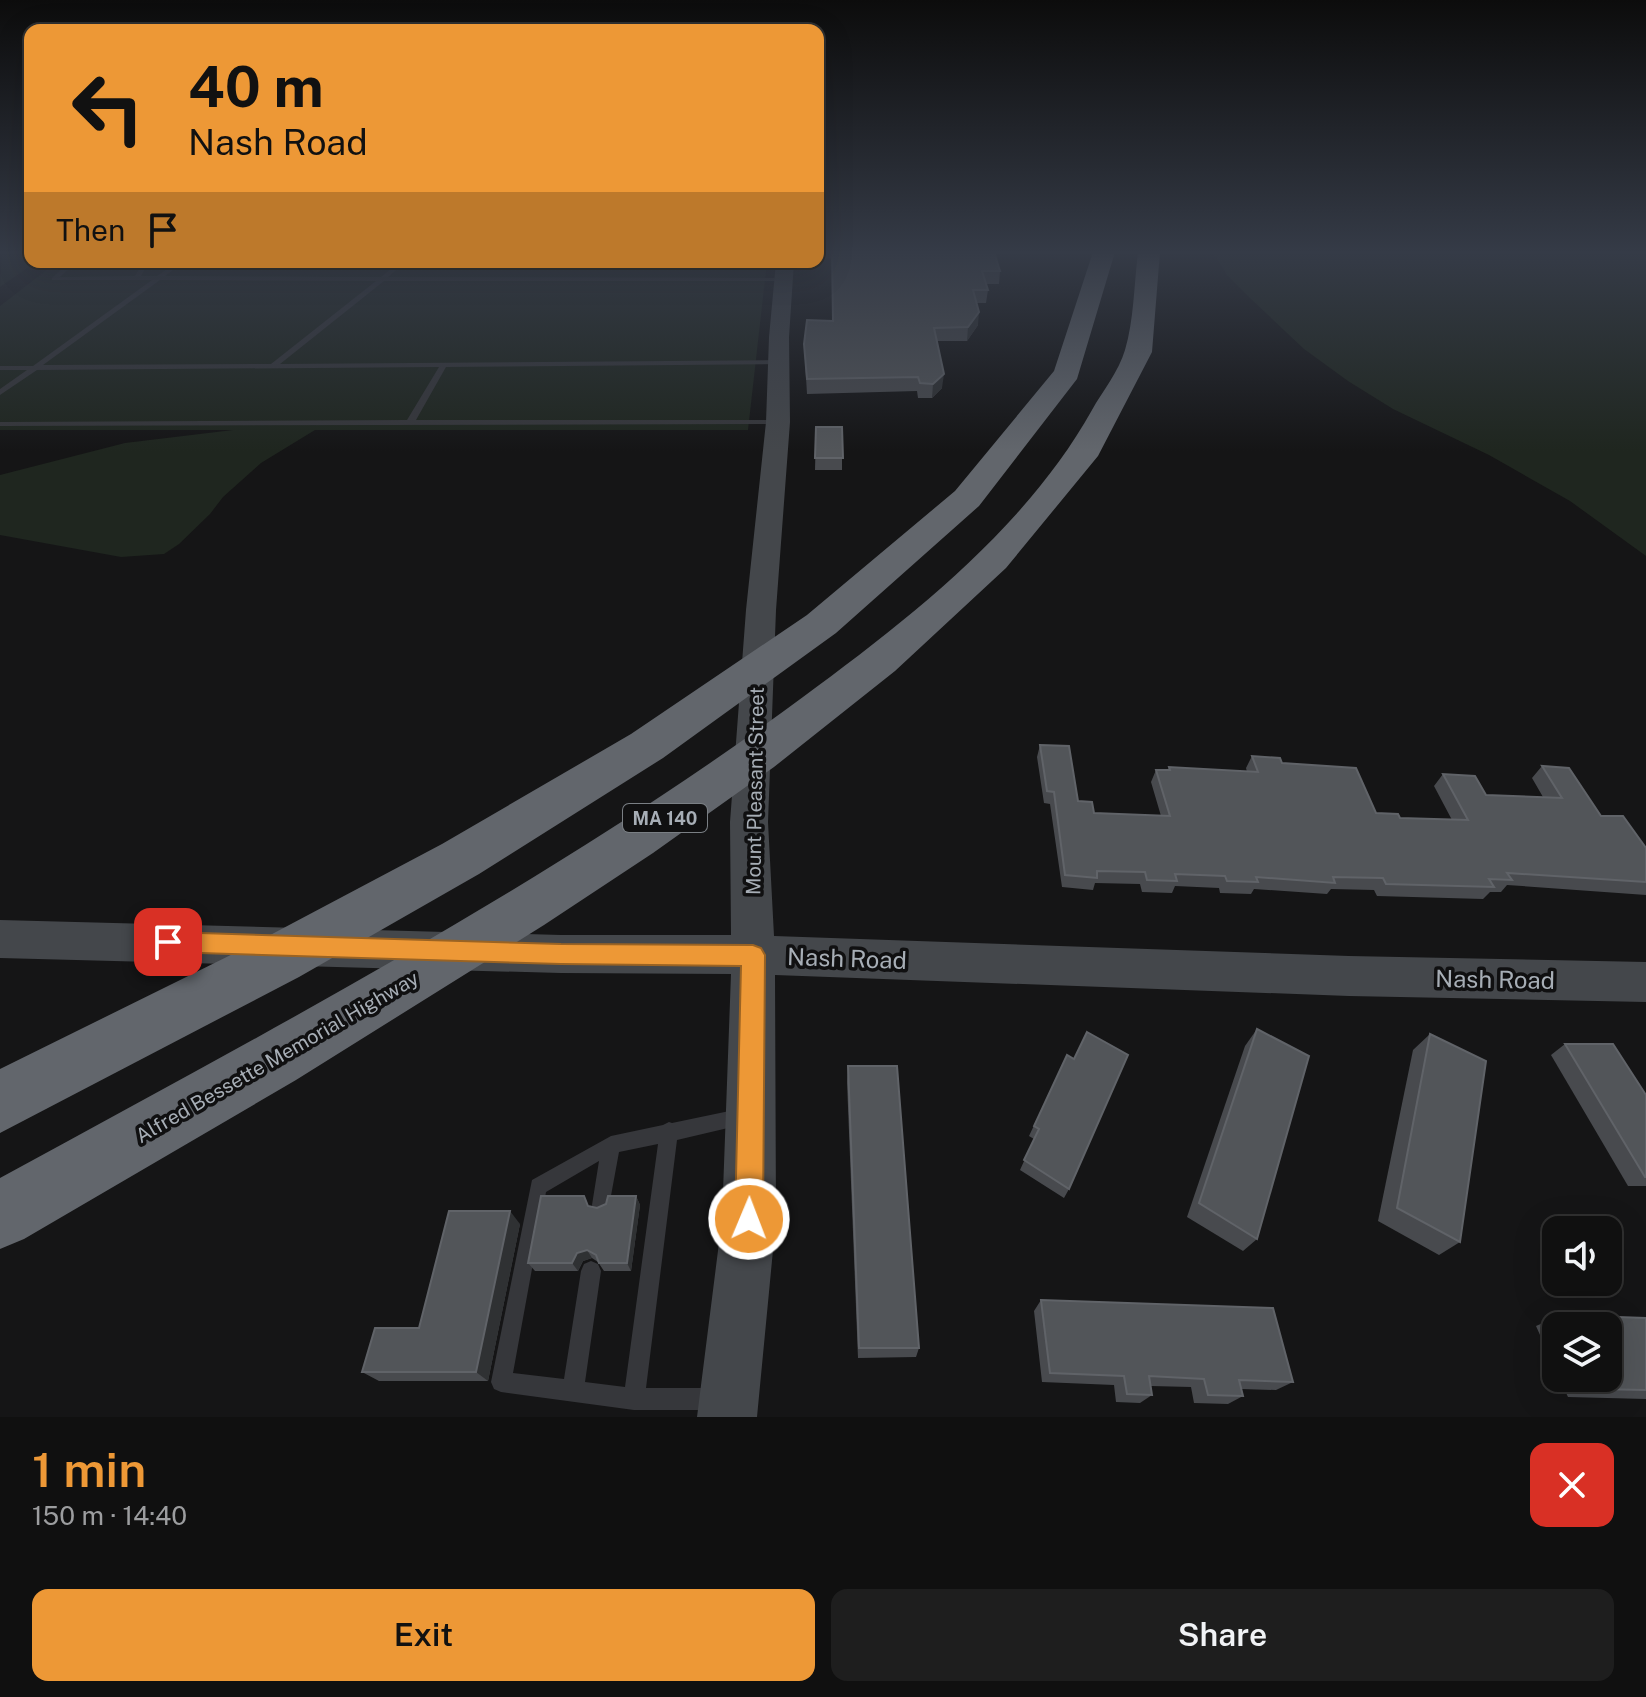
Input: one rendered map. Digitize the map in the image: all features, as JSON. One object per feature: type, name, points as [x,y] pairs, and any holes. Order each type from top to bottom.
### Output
[{"type":"highway","points":[[0,1102],[258,968],[532,817],[681,724],[826,620],[943,522],[1028,433],[1062,385],[1091,318]]},
{"type":"highway","name":"Alfred Bessette Memorial Highway","points":[[0,1215],[262,1067],[540,900],[693,800],[879,661],[970,582],[1050,498],[1100,429],[1125,387],[1146,318]]},
{"type":"main road","name":"Mount Pleasant Street","points":[[728,1408],[749,1219],[753,955],[749,822],[761,610],[778,422],[782,318]]},
{"type":"main road","name":"Nash Road","points":[[0,939],[561,954],[753,955],[1334,975],[1646,982]]},
{"type":"lane","points":[[0,393],[103,318]]},
{"type":"lane","points":[[273,366],[332,318]]},
{"type":"lane","points":[[0,368],[780,362]]},
{"type":"lane","points":[[410,423],[444,365]]},
{"type":"lane","points":[[0,424],[778,422]]},
{"type":"lane","points":[[728,1408],[501,1382],[538,1186],[611,1145],[750,1115]]},
{"type":"lane","points":[[634,1399],[669,1131]]},
{"type":"lane","points":[[601,1205],[611,1145]]},
{"type":"lane","points":[[573,1391],[591,1271]]},
{"type":"shaded area","points":[[0,318],[761,318],[748,430],[315,430],[261,463],[223,497],[179,544],[164,554],[121,557],[0,535],[0,475],[125,443],[233,430],[0,430]]},
{"type":"shaded area","points":[[1271,318],[1646,318],[1646,556],[1570,501],[1489,455],[1393,409],[1304,349]]},
{"type":"building","points":[[833,318],[975,318],[968,327],[934,328],[944,374],[933,384],[920,383],[918,377],[807,379],[804,344],[807,320],[833,321]]},
{"type":"building","points":[[816,427],[842,427],[843,458],[815,458]]},
{"type":"building","points":[[1040,745],[1069,746],[1078,801],[1092,802],[1094,813],[1170,816],[1156,770],[1170,770],[1169,767],[1258,772],[1252,756],[1280,758],[1282,763],[1356,768],[1376,813],[1398,814],[1400,818],[1468,820],[1443,774],[1475,776],[1486,795],[1562,798],[1542,766],[1569,768],[1601,816],[1623,816],[1646,848],[1646,882],[1507,873],[1512,880],[1489,879],[1494,887],[1386,884],[1383,878],[1333,877],[1335,883],[1256,877],[1258,882],[1227,881],[1225,876],[1175,874],[1177,881],[1147,880],[1145,872],[1097,871],[1097,878],[1065,875],[1054,792],[1047,791]]},
{"type":"building","points":[[1257,1029],[1309,1056],[1257,1239],[1199,1203]]},
{"type":"building","points":[[1087,1032],[1128,1055],[1069,1189],[1024,1160],[1039,1129],[1034,1126],[1067,1055],[1074,1059]]},
{"type":"building","points":[[1430,1034],[1486,1061],[1460,1242],[1397,1208]]},
{"type":"building","points":[[1565,1044],[1613,1044],[1646,1095],[1646,1177],[1645,1177]]},
{"type":"building","points":[[848,1066],[897,1066],[919,1348],[859,1348]]},
{"type":"building","points":[[541,1196],[584,1196],[588,1206],[597,1208],[606,1204],[608,1196],[636,1196],[627,1263],[599,1263],[596,1255],[587,1250],[577,1253],[572,1263],[528,1263]]},
{"type":"building","points":[[449,1211],[510,1211],[476,1372],[362,1372],[375,1328],[419,1328]]},
{"type":"building","points":[[1041,1300],[1273,1308],[1293,1382],[1239,1380],[1243,1396],[1208,1395],[1204,1379],[1149,1376],[1152,1395],[1127,1394],[1124,1376],[1050,1373]]},
{"type":"building","points":[[1622,1317],[1646,1318],[1646,1390],[1622,1390]]},
{"type":"route","points":[[168,942],[561,954],[753,955],[749,1219]]}]
